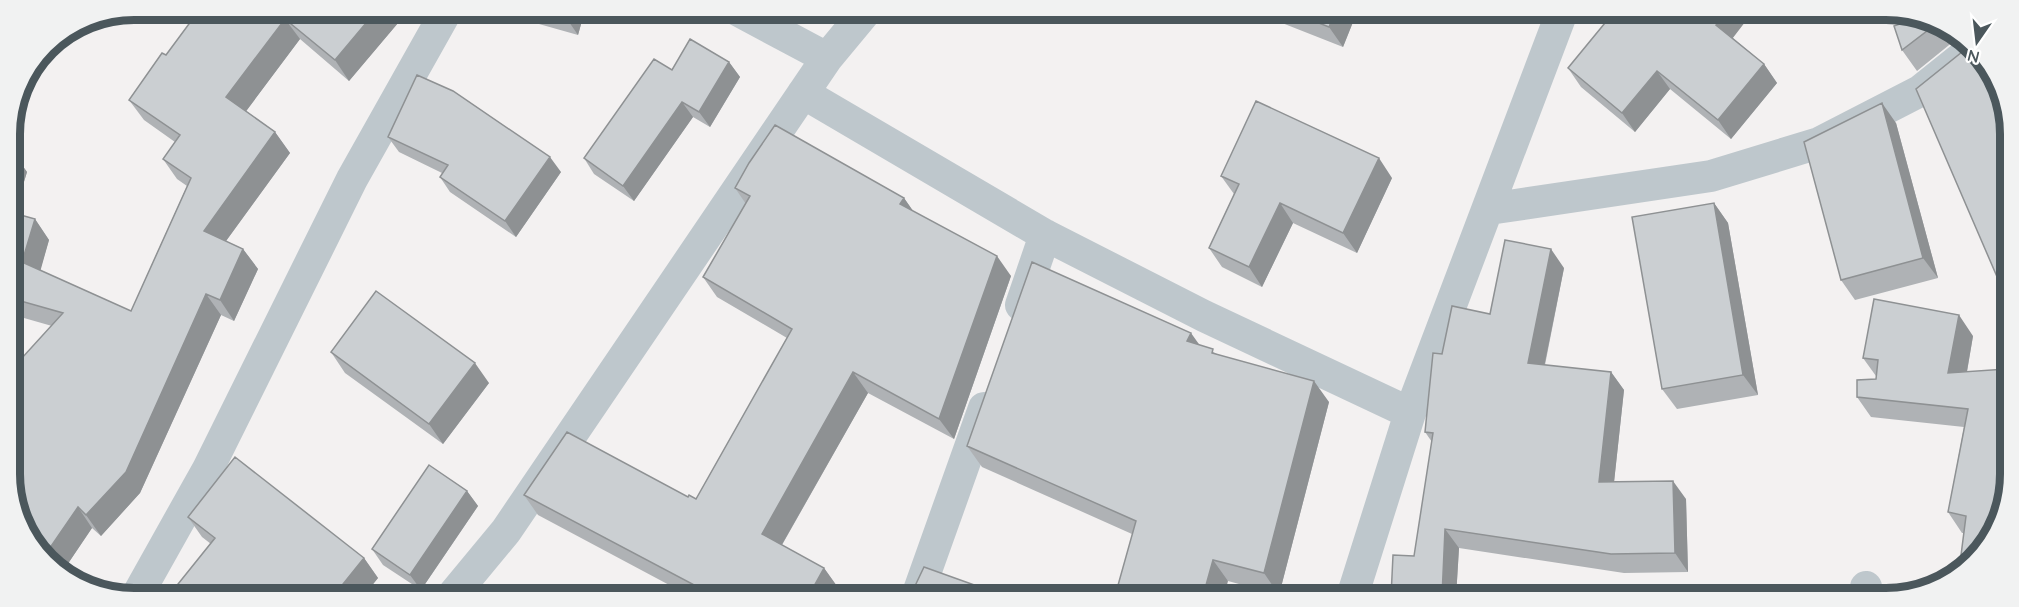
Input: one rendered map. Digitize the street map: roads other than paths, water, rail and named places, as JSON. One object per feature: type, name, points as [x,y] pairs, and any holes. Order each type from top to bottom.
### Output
[{"type":"street","points":[[141,588],[208,469],[352,179],[441,20]]},
{"type":"street","points":[[756,20],[827,58]]},
{"type":"street","points":[[459,588],[506,531],[827,58],[859,20]]},
{"type":"street","points":[[1355,587],[1410,413],[1559,20]]},
{"type":"street","points":[[1489,209],[1711,176],[1819,143],[1920,91],[1947,69]]},
{"type":"street","points":[[803,93],[1046,235],[1204,315],[1410,413]]},
{"type":"street","points":[[1009,337],[1046,235]]},
{"type":"street","points":[[919,588],[993,382]]}]
